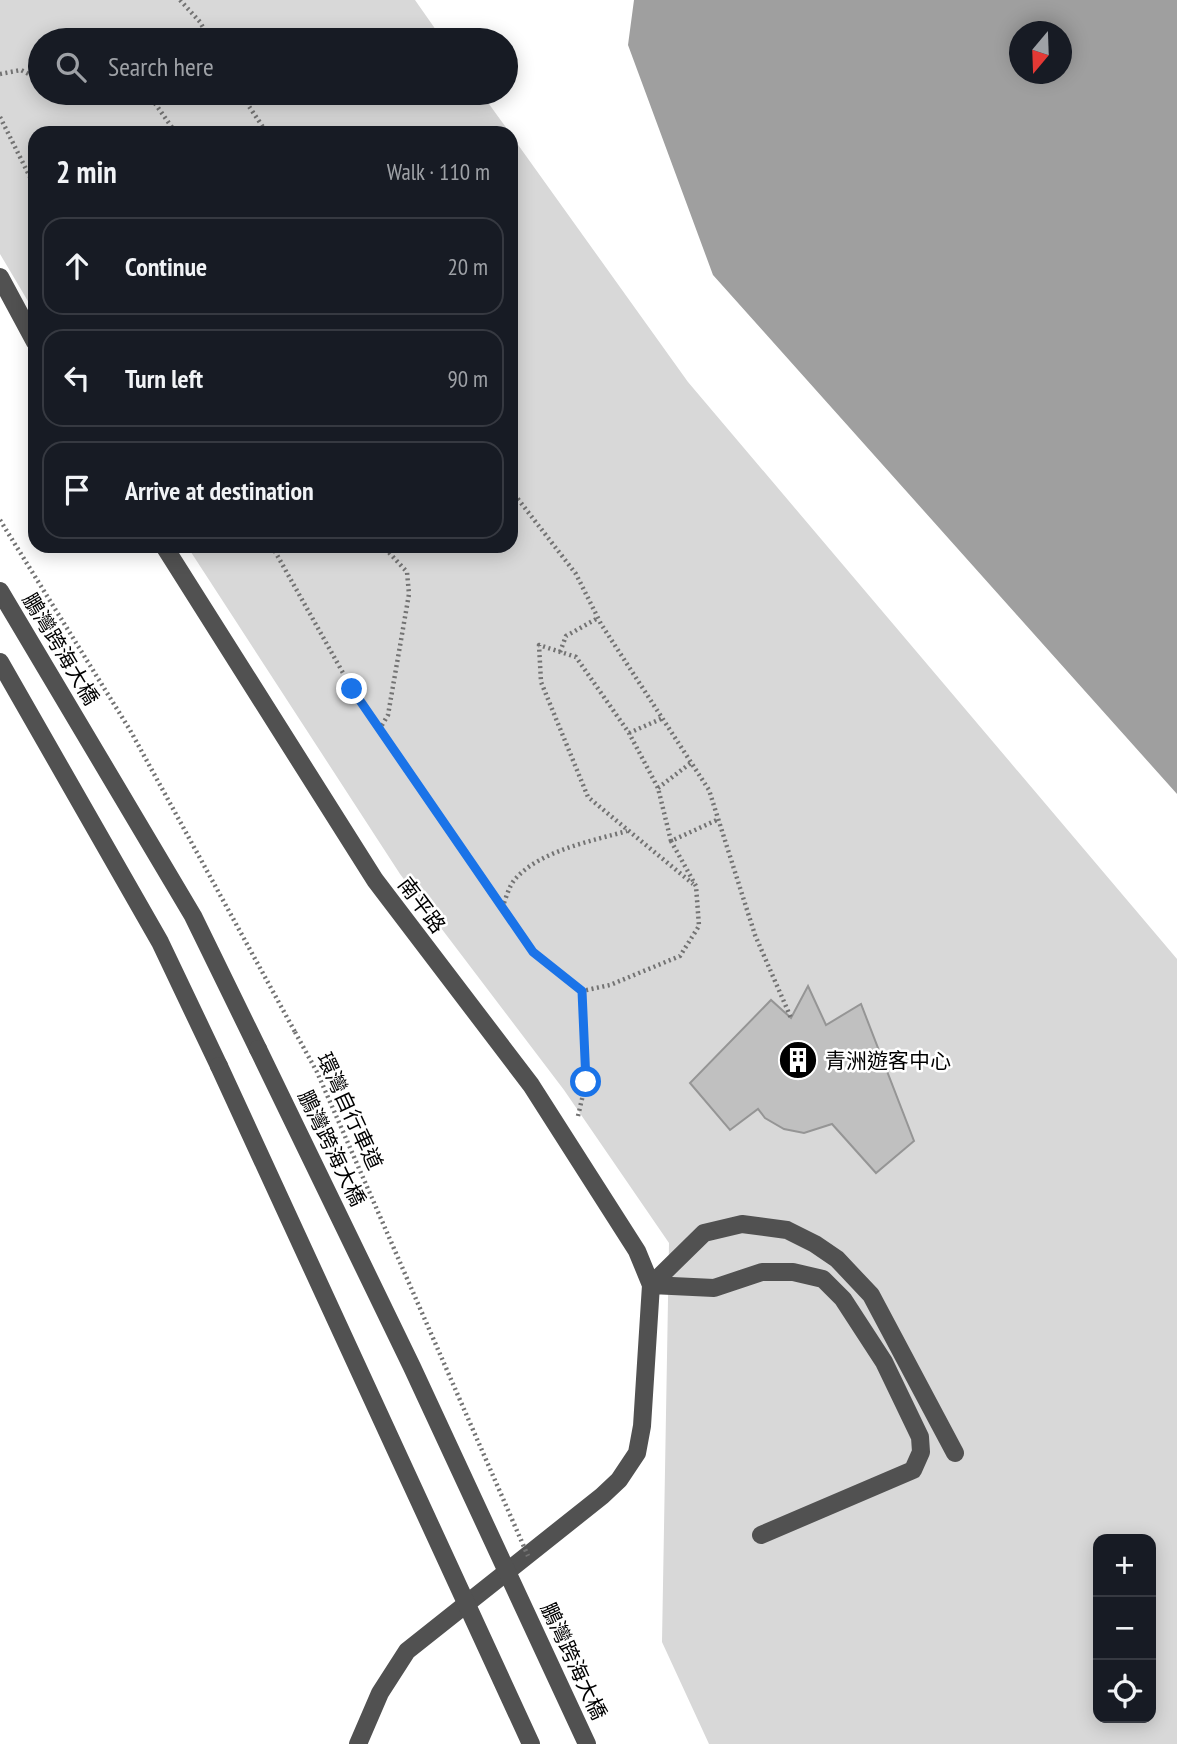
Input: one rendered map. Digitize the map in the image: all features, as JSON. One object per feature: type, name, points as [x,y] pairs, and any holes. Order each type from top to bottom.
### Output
[{"type":"street","points":[[0,277],[28,329]]},
{"type":"street","name":"南平路","points":[[168,553],[375,880],[531,1085],[637,1251],[651,1285]]},
{"type":"street","name":"鵬灣跨海大橋","points":[[0,591],[193,916],[412,1367],[587,1744]]},
{"type":"street","points":[[0,662],[160,942],[531,1744]]},
{"type":"street","points":[[358,1744],[380,1693],[407,1651],[619,1480],[637,1453],[642,1426],[651,1285],[704,1233],[742,1224],[787,1230],[837,1259],[872,1295],[955,1453]]},
{"type":"street","points":[[651,1285],[714,1288],[762,1272],[793,1272],[823,1279],[843,1299],[884,1362],[920,1437],[921,1451],[913,1470],[761,1535]]},
{"type":"path","points":[[180,0],[203,28]]},
{"type":"path","points":[[0,74],[21,70],[28,74]]},
{"type":"path","points":[[154,105],[170,126]]},
{"type":"path","points":[[248,105],[262,126]]},
{"type":"path","points":[[0,117],[28,173]]},
{"type":"path","points":[[518,499],[576,574],[598,618],[709,790],[755,935],[791,1018]]},
{"type":"path","name":"環灣自行車道","points":[[0,520],[130,730],[317,1072],[531,1562]]},
{"type":"path","points":[[276,553],[352,689],[502,908],[533,952],[582,991],[586,1082],[571,1148]]},
{"type":"path","points":[[379,730],[388,715],[409,594],[407,572],[389,553]]},
{"type":"path","points":[[560,652],[566,636],[598,618]]},
{"type":"path","points":[[582,991],[610,985],[680,956],[699,926],[696,886],[671,841],[658,788],[629,733],[576,657],[539,645],[541,682],[588,797],[696,886]]},
{"type":"path","points":[[629,733],[664,718]]},
{"type":"path","points":[[658,788],[692,762]]},
{"type":"path","points":[[671,841],[719,819]]},
{"type":"path","points":[[502,908],[514,879],[533,864],[582,844],[628,831]]},
{"type":"shaded area","points":[[0,0],[415,0],[435,28],[28,28],[28,105],[490,105],[505,126],[28,126],[28,301],[0,254]]},
{"type":"shaded area","points":[[634,0],[1177,0],[1177,794],[713,275],[628,45]]},
{"type":"shaded area","points":[[518,145],[688,382],[1177,959],[1177,1744],[709,1744],[662,1642],[669,1243],[564,1090],[400,874],[192,553],[518,553]]},
{"type":"building","name":"青洲遊客中心","points":[[808,986],[826,1025],[861,1004],[914,1141],[876,1173],[832,1124],[804,1133],[784,1129],[765,1118],[758,1109],[730,1130],[690,1083],[771,1000],[791,1018]]},
{"type":"place","name":"青洲遊客中心","points":[[798,1060]]},
{"type":"route","points":[[352,689],[533,952],[582,991],[586,1082]]}]
